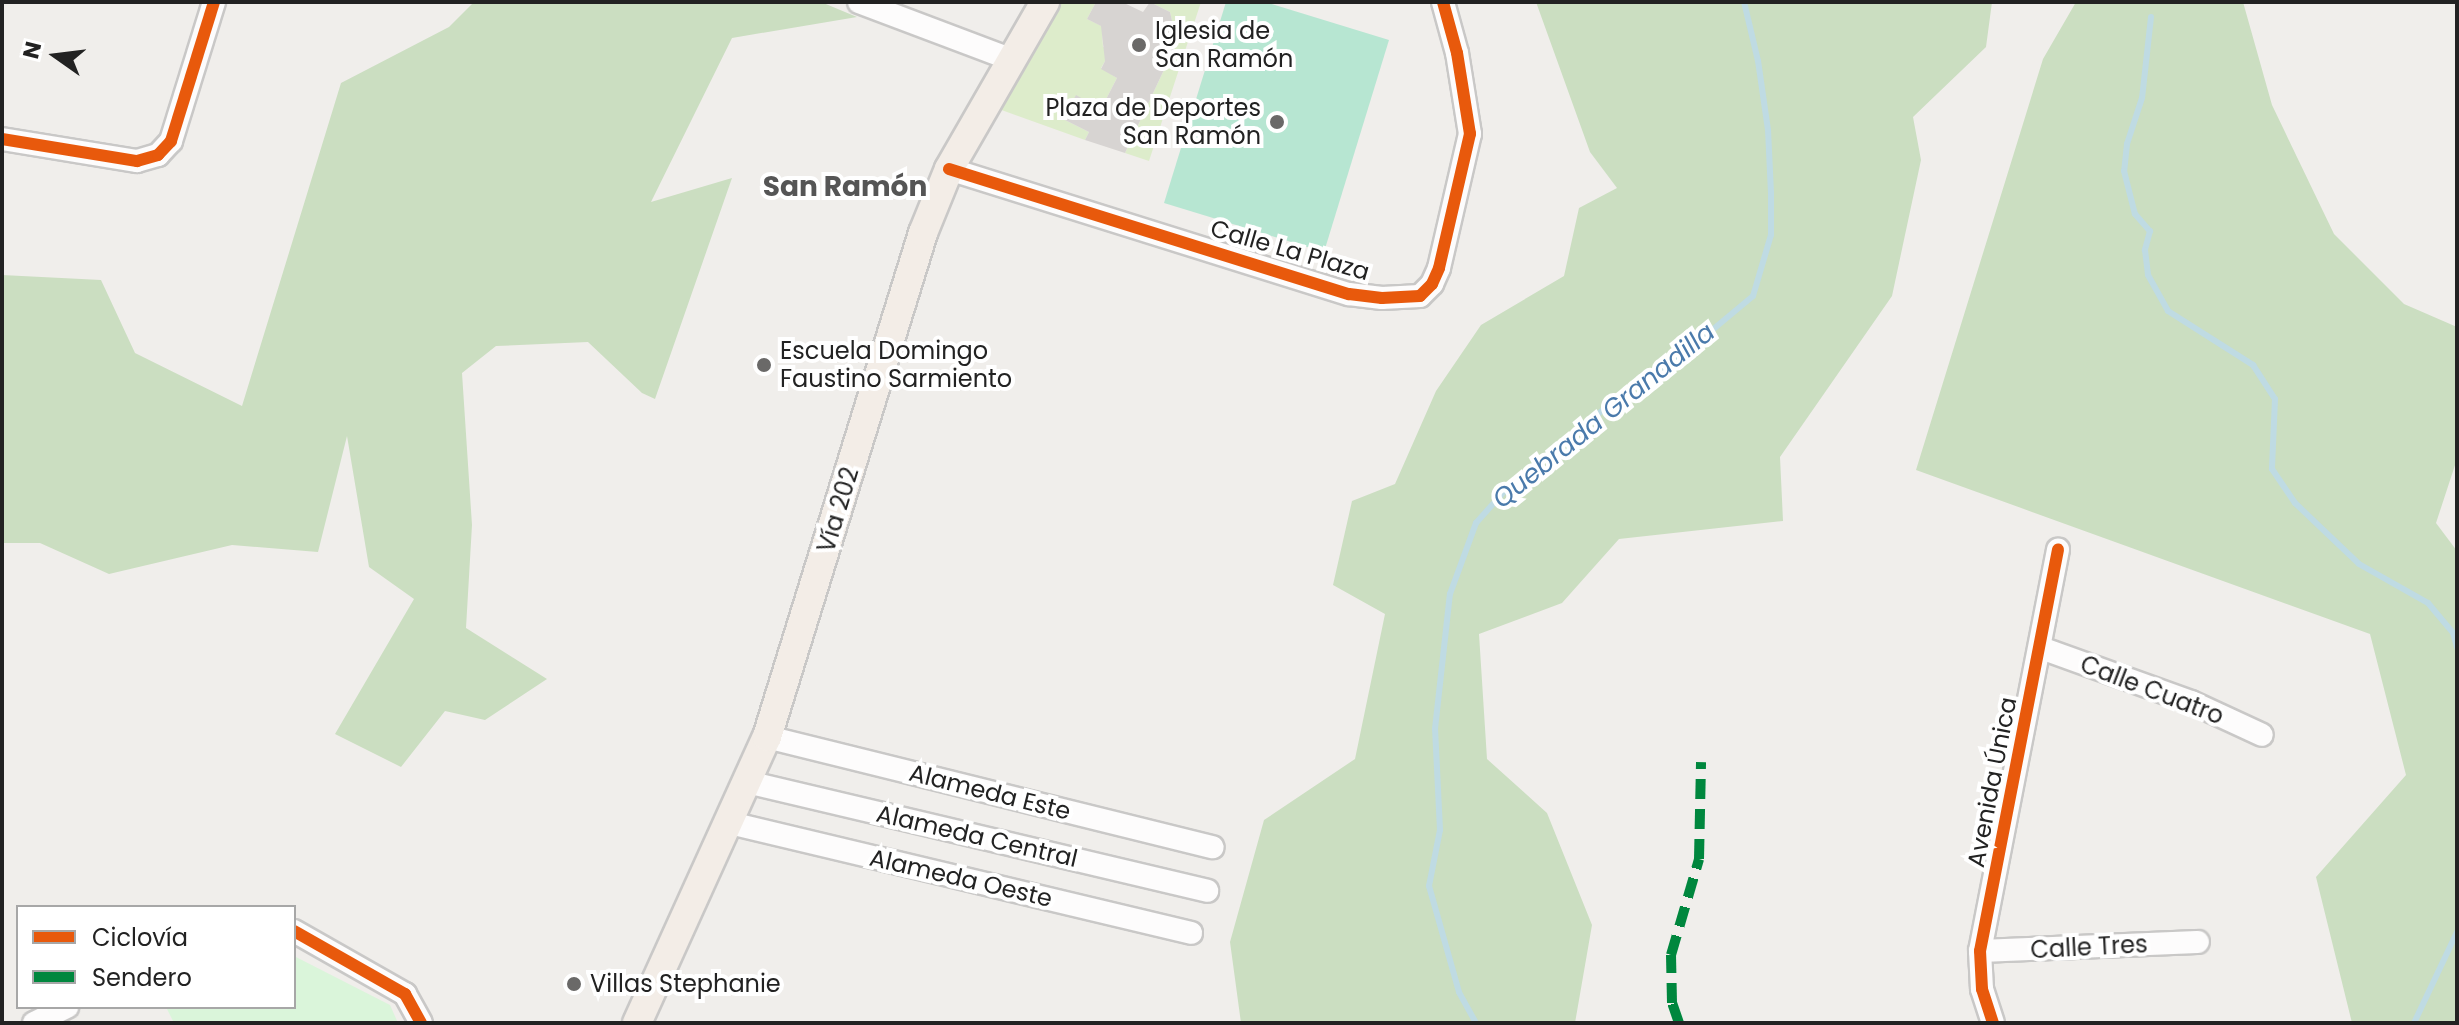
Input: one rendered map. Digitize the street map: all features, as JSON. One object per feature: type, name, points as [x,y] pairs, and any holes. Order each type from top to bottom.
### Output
[{"type":"main road","name":"Vía 202","points":[[637,1023],[767,737],[909,277],[949,169],[1045,2]]},
{"type":"street","points":[[2,139],[137,161],[158,155],[171,141],[214,2]]},
{"type":"street","points":[[859,2],[1010,59]]},
{"type":"street","name":"Calle La Plaza","points":[[949,169],[1349,294],[1382,298],[1420,296],[1432,284],[1439,268],[1470,134],[1457,53],[1443,2]]},
{"type":"street","name":"Avenida Única","points":[[1993,1023],[1982,989],[1980,951],[2058,549]]},
{"type":"street","name":"Calle Cuatro","points":[[2041,648],[2191,702],[2262,735]]},
{"type":"street","name":"Alameda Este","points":[[767,737],[1213,847]]},
{"type":"street","name":"Alameda Central","points":[[747,782],[1207,891]]},
{"type":"street","name":"Alameda Oeste","points":[[730,823],[1191,933]]},
{"type":"street","points":[[296,932],[405,994],[419,1014],[421,1023]]},
{"type":"street","name":"Calle Tres","points":[[1980,951],[2198,942]]},
{"type":"street","points":[[34,1023],[63,1009]]},
{"type":"green space","points":[[474,2],[821,2],[857,17],[732,38],[651,202],[732,178],[655,399],[642,393],[588,342],[496,346],[462,373],[472,525],[466,628],[547,679],[485,720],[445,711],[401,767],[335,734],[414,599],[369,567],[347,436],[318,552],[232,545],[109,574],[40,543],[2,543],[2,275],[101,280],[135,353],[242,406],[341,83],[449,27]]},
{"type":"green space","points":[[1054,2],[1096,2],[1087,19],[1108,29],[1102,32],[1103,47],[1112,49],[1101,68],[1117,78],[1101,109],[1076,96],[1063,119],[1089,132],[1085,140],[996,108]]},
{"type":"green space","points":[[1150,2],[1201,2],[1149,161],[1125,153],[1177,42],[1170,12]]},
{"type":"green space","name":"Plaza de Deportes San Ramón","points":[[1226,2],[1265,2],[1389,40],[1324,252],[1164,203]]},
{"type":"green space","points":[[1536,2],[1992,2],[1986,47],[1913,117],[1921,160],[1892,296],[1780,457],[1783,521],[1619,539],[1562,603],[1479,634],[1487,759],[1547,813],[1592,925],[1575,1023],[1241,1023],[1230,942],[1264,820],[1355,759],[1385,614],[1333,585],[1352,501],[1395,484],[1436,391],[1481,325],[1564,276],[1579,208],[1617,188],[1590,152]]},
{"type":"green space","points":[[2076,2],[2243,2],[2272,105],[2334,234],[2404,304],[2457,327],[2457,459],[2436,523],[2457,551],[2457,1023],[2352,1023],[2316,877],[2406,775],[2370,634],[1916,470],[2043,59]]},
{"type":"green space","points":[[296,957],[390,1005],[398,1023],[174,1023],[167,1009],[296,1009]]},
{"type":"building","points":[[1096,2],[1122,2],[1143,12],[1150,2],[1170,12],[1177,42],[1125,153],[1085,140],[1089,132],[1063,119],[1076,95],[1101,109],[1117,78],[1101,69],[1105,61],[1101,26],[1087,19]]},
{"type":"waterway","name":"Quebrada Granadilla","points":[[1476,1023],[1459,992],[1429,886],[1440,830],[1435,729],[1450,594],[1476,523],[1509,486],[1619,397],[1669,366],[1753,296],[1771,235],[1771,193],[1768,130],[1758,61],[1744,2]]},
{"type":"waterway","points":[[2151,17],[2142,98],[2127,144],[2124,171],[2135,214],[2150,231],[2145,250],[2148,275],[2168,311],[2253,365],[2275,399],[2272,469],[2295,503],[2359,564],[2428,603],[2453,633],[2457,647]]},
{"type":"waterway","points":[[2414,1023],[2457,932]]},
{"type":"marked path","points":[[1679,1023],[1672,1003],[1671,955],[1699,859],[1701,762]]},
{"type":"cycle path","points":[[2,139],[137,161],[158,155],[171,141],[214,2]]},
{"type":"cycle path","points":[[949,169],[1349,294],[1382,298],[1420,296],[1432,284],[1439,268],[1470,134],[1457,53],[1443,2]]},
{"type":"cycle path","points":[[1993,1023],[1982,989],[1980,951],[2058,549]]},
{"type":"cycle path","points":[[296,932],[405,994],[421,1023]]},
{"type":"place","name":"Iglesia de San Ramón","points":[[1139,45]]},
{"type":"place","name":"Plaza de Deportes San Ramón","points":[[1277,122]]},
{"type":"place","name":"Escuela Domingo Faustino Sarmiento","points":[[764,365]]},
{"type":"place","name":"Villas Stephanie","points":[[574,984]]},
{"type":"district","name":"San Ramón","points":[[845,187]]}]
